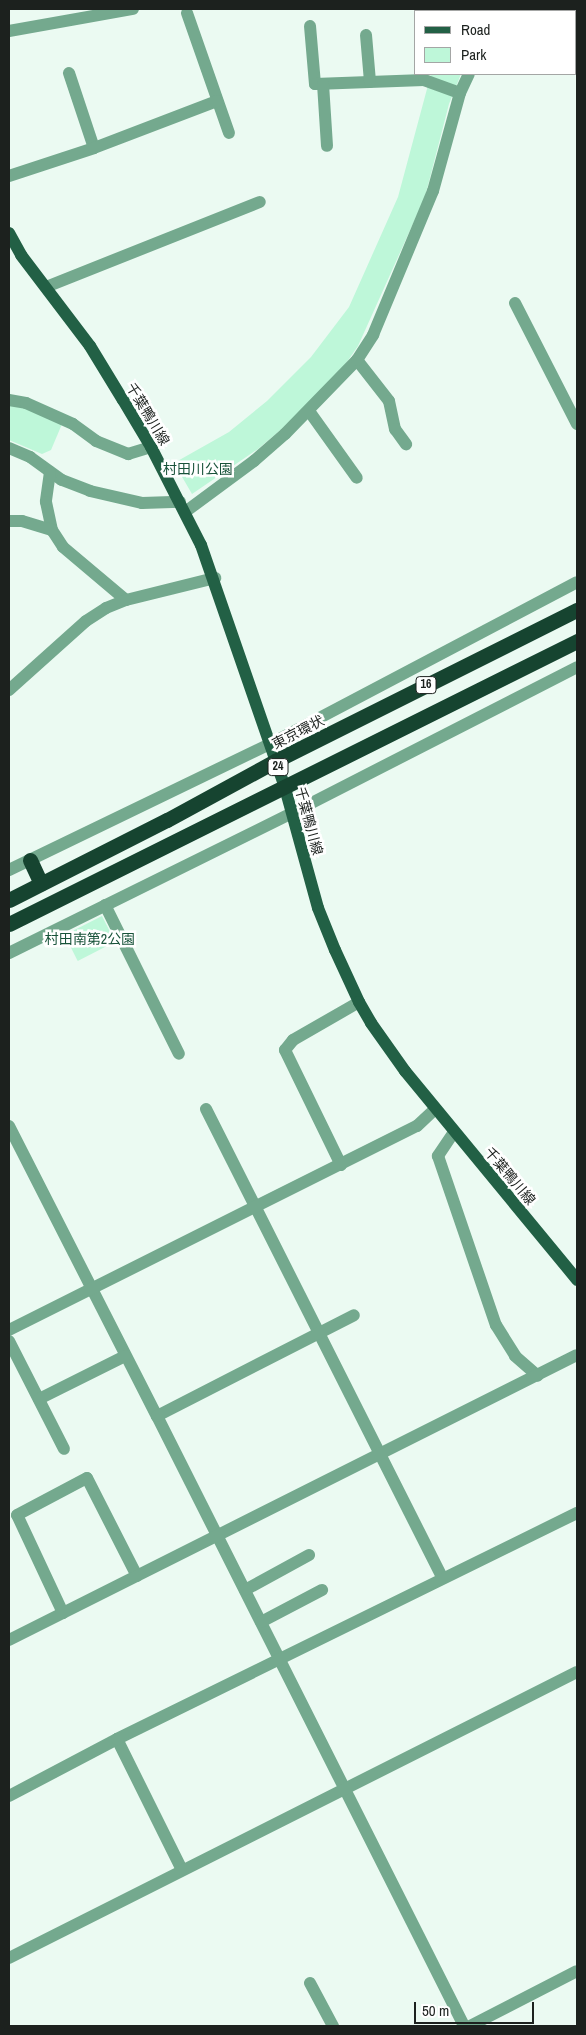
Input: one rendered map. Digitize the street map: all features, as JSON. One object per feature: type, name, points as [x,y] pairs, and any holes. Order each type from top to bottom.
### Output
[{"type":"highway","name":"東京環状","points":[[9,900],[167,820],[275,761],[577,610]]},
{"type":"highway","name":"16","points":[[9,924],[577,641]]},
{"type":"highway","points":[[30,860],[41,884]]},
{"type":"main road","name":"千葉鴨川線","points":[[9,233],[21,255],[90,346],[151,447],[182,507],[214,578],[285,788],[318,908],[359,1002],[371,1024],[435,1109],[577,1280]]},
{"type":"street","points":[[9,31],[133,9]]},
{"type":"street","points":[[187,13],[229,133]]},
{"type":"street","points":[[310,26],[315,84],[424,80],[460,93]]},
{"type":"street","points":[[366,35],[370,82]]},
{"type":"street","points":[[69,73],[94,148]]},
{"type":"street","points":[[9,448],[30,457],[62,480],[90,491],[142,503],[182,507],[254,461],[309,411],[357,360],[373,335],[433,191],[460,93],[469,75]]},
{"type":"street","points":[[323,84],[327,146]]},
{"type":"street","points":[[9,176],[94,148],[217,101]]},
{"type":"street","points":[[46,287],[260,202]]},
{"type":"street","points":[[516,303],[577,424]]},
{"type":"street","points":[[357,360],[389,401],[395,429],[406,444]]},
{"type":"street","points":[[9,400],[26,403],[74,424],[96,441],[128,454],[151,447]]},
{"type":"street","points":[[309,411],[357,478]]},
{"type":"street","points":[[50,472],[46,502],[52,530],[63,548],[126,600]]},
{"type":"street","points":[[9,521],[22,521],[52,530]]},
{"type":"street","points":[[9,690],[86,621],[106,608],[126,600],[214,578]]},
{"type":"street","points":[[9,870],[270,744],[577,582]]},
{"type":"street","points":[[9,953],[292,813],[577,667]]},
{"type":"street","points":[[105,904],[179,1054]]},
{"type":"street","points":[[341,1165],[285,1050],[292,1040],[359,1002]]},
{"type":"street","points":[[206,1109],[318,1335],[381,1454],[442,1577]]},
{"type":"street","points":[[9,1330],[256,1209],[417,1126],[435,1109]]},
{"type":"street","points":[[9,1126],[464,2026]]},
{"type":"street","points":[[454,1132],[438,1156],[496,1325],[515,1356],[538,1376]]},
{"type":"street","points":[[157,1416],[354,1315]]},
{"type":"street","points":[[9,1341],[64,1449]]},
{"type":"street","points":[[9,1640],[577,1355]]},
{"type":"street","points":[[39,1399],[125,1356]]},
{"type":"street","points":[[64,1613],[16,1515],[87,1478],[137,1576]]},
{"type":"street","points":[[9,1796],[117,1739],[442,1577],[577,1513]]},
{"type":"street","points":[[245,1590],[309,1555]]},
{"type":"street","points":[[261,1622],[322,1590]]},
{"type":"street","points":[[9,1958],[577,1672]]},
{"type":"street","points":[[117,1739],[182,1870]]},
{"type":"street","points":[[470,2026],[577,1971]]},
{"type":"street","points":[[310,1983],[333,2026]]},
{"type":"green space","name":"村田川公園","points":[[431,75],[461,75],[449,104],[425,197],[358,346],[340,372],[303,411],[258,449],[192,494],[174,463],[229,432],[267,401],[311,357],[349,307],[398,197]]},
{"type":"green space","points":[[9,403],[19,405],[62,424],[51,450],[42,454],[9,440]]},
{"type":"green space","name":"村田南第2公園","points":[[102,916],[115,942],[78,961],[65,935]]}]
